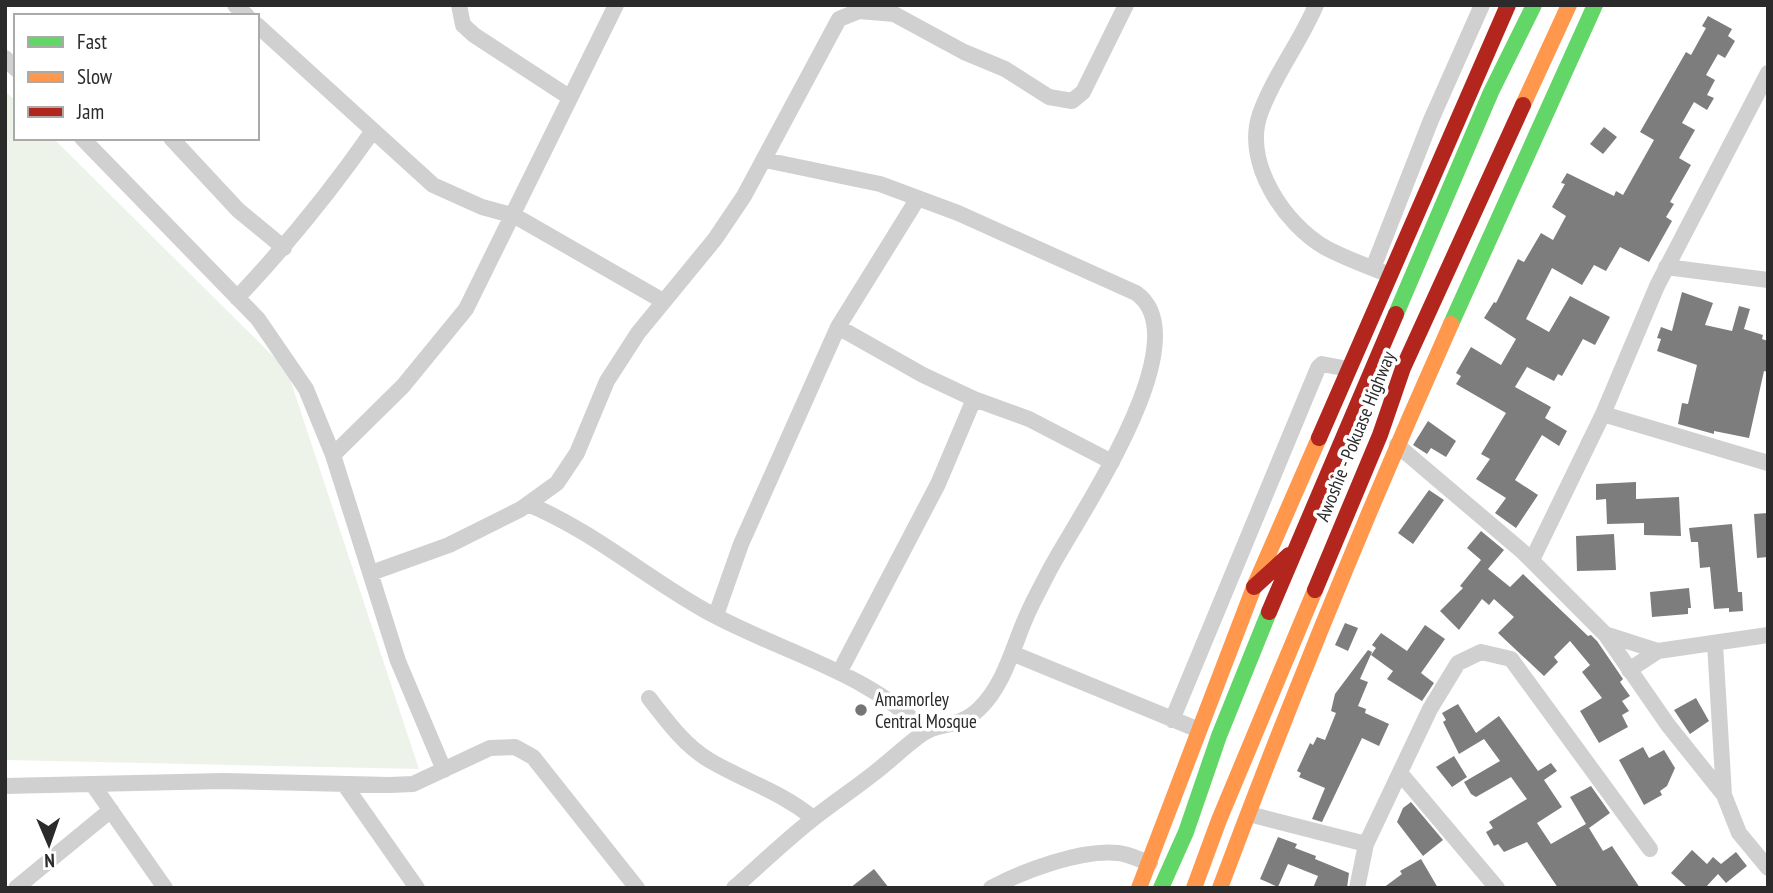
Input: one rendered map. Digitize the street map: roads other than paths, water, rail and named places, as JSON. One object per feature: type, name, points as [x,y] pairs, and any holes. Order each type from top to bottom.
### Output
[{"type":"main road","points":[[1139,888],[1254,587],[1508,5]]},
{"type":"main road","name":"Awoshie - Pokuase Highway","points":[[1161,888],[1186,832],[1219,736],[1295,549],[1490,92],[1534,5]]},
{"type":"main road","name":"Awoshie - Pokuase Highway","points":[[1194,888],[1219,820],[1380,435],[1403,368],[1569,5]]},
{"type":"main road","points":[[1220,888],[1271,751],[1397,446],[1595,5]]},
{"type":"main road","points":[[1467,149],[1496,164]]},
{"type":"main road","points":[[1254,587],[1295,549]]},
{"type":"street","points":[[459,5],[463,25],[474,35],[569,97]]},
{"type":"street","points":[[333,455],[403,386],[466,309],[616,5]]},
{"type":"street","points":[[371,573],[449,545],[528,505],[557,483],[577,453],[607,381],[663,301],[716,239],[765,160],[825,39],[839,19],[850,13],[873,11],[894,14],[964,52],[1005,69],[1049,97],[1064,101],[1079,97],[1083,92],[1126,5]]},
{"type":"street","points":[[1316,5],[1275,79],[1259,117],[1256,151],[1268,184],[1281,207],[1324,246],[1390,275]]},
{"type":"street","points":[[1373,268],[1482,5]]},
{"type":"street","points":[[259,27],[433,185],[482,208],[514,216],[663,301]]},
{"type":"street","points":[[1460,55],[1480,68]]},
{"type":"street","points":[[1532,560],[1603,414],[1666,267],[1768,73]]},
{"type":"street","points":[[237,298],[284,248],[333,188],[372,132]]},
{"type":"street","points":[[84,140],[258,319],[306,389],[333,455],[398,661],[444,769]]},
{"type":"street","points":[[173,140],[238,210],[284,248]]},
{"type":"street","points":[[734,888],[813,818],[925,732],[955,725],[980,708],[1014,654],[1026,616],[1052,565],[1128,433],[1156,339],[1155,323],[1144,299],[918,198],[880,184],[765,160]]},
{"type":"street","points":[[716,615],[741,544],[838,327],[918,198]]},
{"type":"street","points":[[1396,210],[1414,218]]},
{"type":"street","points":[[1666,267],[1768,280]]},
{"type":"street","points":[[838,327],[923,375],[974,399],[1029,419],[1112,462]]},
{"type":"street","points":[[1172,720],[1318,368],[1322,364],[1348,369]]},
{"type":"street","points":[[840,671],[938,484],[974,399]]},
{"type":"street","points":[[1603,414],[1768,463]]},
{"type":"street","points":[[1397,446],[1532,560],[1605,634],[1724,795],[1740,832],[1768,868]]},
{"type":"street","points":[[528,505],[588,534],[716,615],[840,671],[884,696],[925,732]]},
{"type":"street","points":[[1605,634],[1658,651],[1768,635]]},
{"type":"street","points":[[1714,644],[1724,795]]},
{"type":"street","points":[[1629,670],[1658,651]]},
{"type":"street","points":[[1357,888],[1366,844],[1430,709],[1458,663],[1481,652],[1511,659],[1650,849]]},
{"type":"street","points":[[1014,654],[1199,730]]},
{"type":"street","points":[[649,698],[674,732],[708,760],[788,798],[813,818]]},
{"type":"street","points":[[5,786],[223,781],[413,784],[490,748],[503,746],[524,750],[637,888]]},
{"type":"street","points":[[1400,773],[1497,888]]},
{"type":"street","points":[[344,784],[418,888]]},
{"type":"street","points":[[93,785],[165,888]]},
{"type":"street","points":[[16,888],[111,810]]},
{"type":"street","points":[[1249,814],[1366,844]]},
{"type":"street","points":[[991,888],[1014,875],[1088,855],[1115,852],[1150,863]]},
{"type":"place","name":"Amamorley Central Mosque","points":[[861,710]]}]
